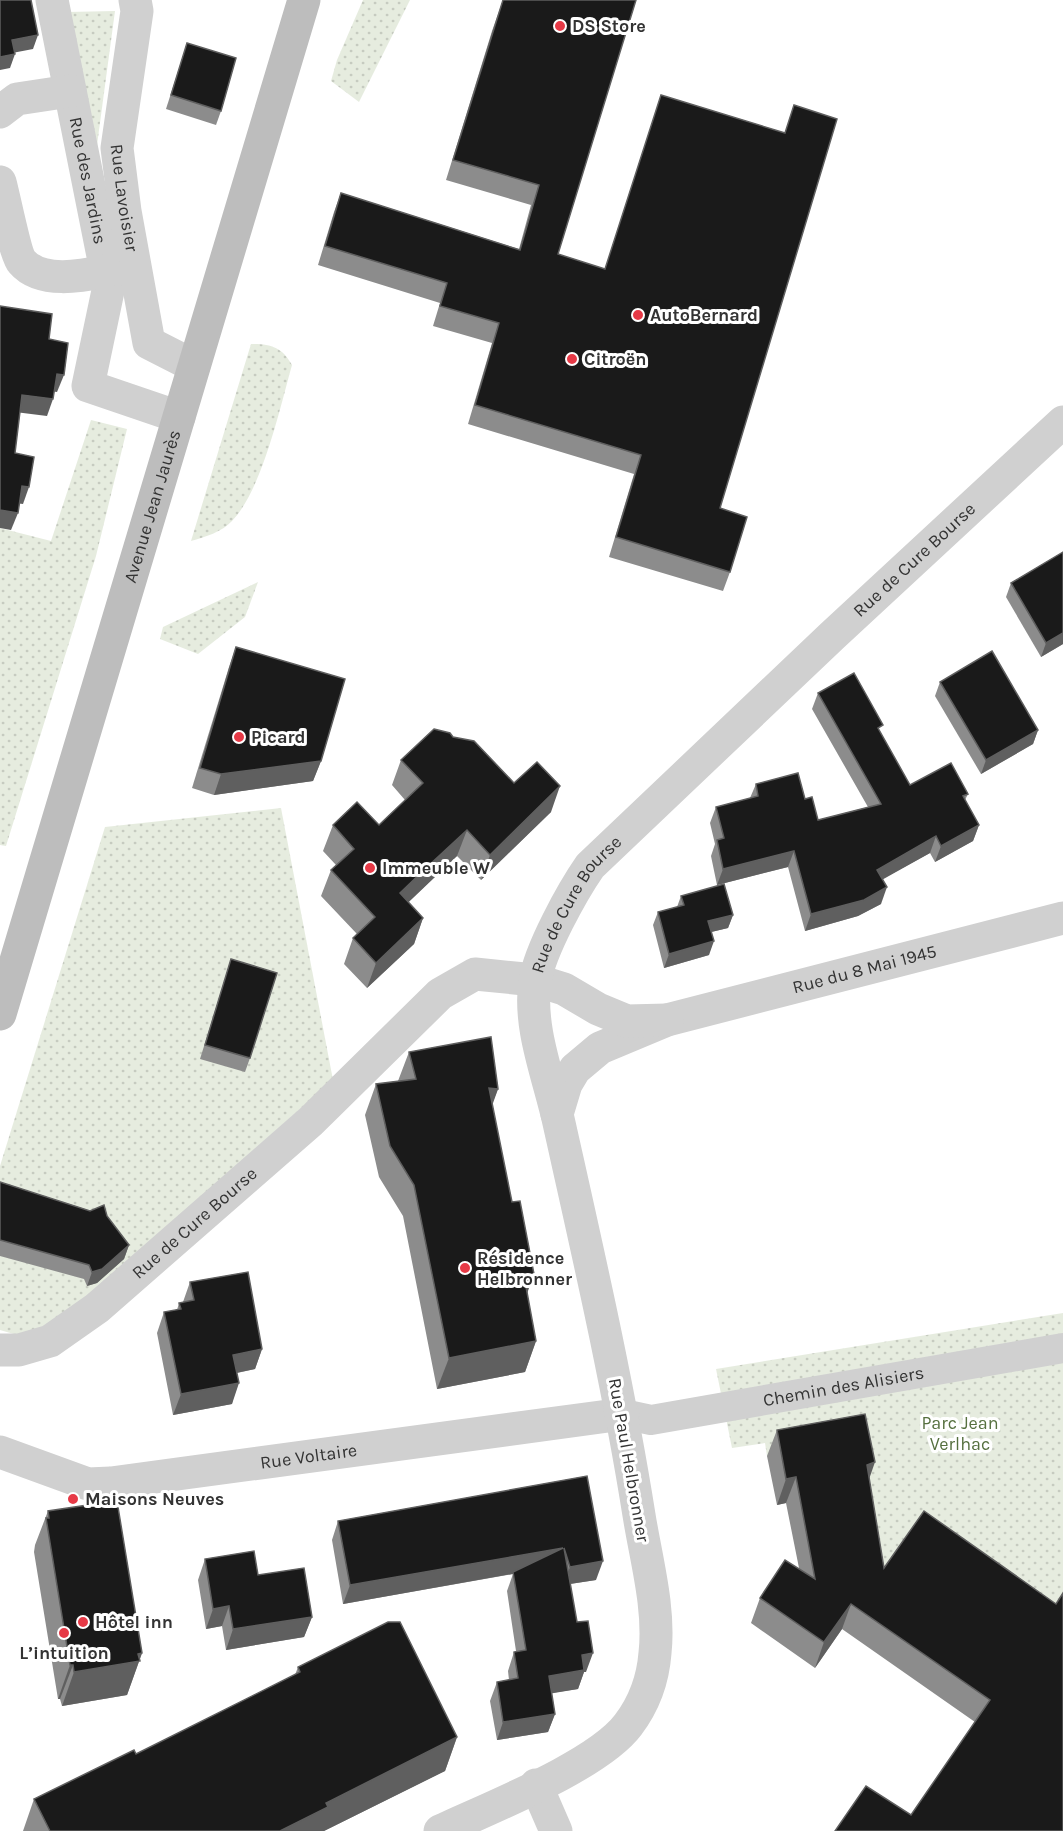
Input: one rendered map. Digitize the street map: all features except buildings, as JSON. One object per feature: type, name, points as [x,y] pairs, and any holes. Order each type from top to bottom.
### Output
[{"type":"main road","name":"Avenue Jean Jaurès","points":[[0,1014],[304,0]]},
{"type":"street","name":"Rue des Jardins","points":[[52,0],[109,286],[88,386],[179,417]]},
{"type":"street","name":"Rue Lavoisier","points":[[135,0],[137,11],[117,148],[125,211],[149,343],[194,366]]},
{"type":"street","points":[[0,112],[17,99],[70,91]]},
{"type":"street","points":[[0,182],[21,261],[34,270],[58,276],[82,276],[106,271]]},
{"type":"street","name":"Rue de Cure Bourse","points":[[0,1350],[19,1350],[50,1341],[97,1308],[311,1121],[440,993],[475,974],[535,980],[553,931],[578,883],[590,866],[832,636],[1063,422]]},
{"type":"street","name":"Rue du 8 Mai 1945","points":[[557,1114],[566,1084],[575,1069],[600,1048],[667,1020],[1063,918]]},
{"type":"street","name":"Rue du 8 Mai 1945","points":[[535,980],[564,989],[598,1009],[627,1021],[667,1020]]},
{"type":"street","name":"Rue Paul Helbronner","points":[[440,1831],[596,1754],[627,1726],[649,1688],[656,1651],[653,1605],[623,1414],[557,1114],[535,1025],[535,980]]},
{"type":"street","name":"Chemin des Alisiers","points":[[623,1414],[651,1420],[1063,1348]]},
{"type":"street","name":"Rue Voltaire","points":[[0,1452],[88,1484],[111,1484],[623,1414]]},
{"type":"street","points":[[536,1785],[556,1831]]},
{"type":"green space","points":[[363,0],[410,0],[359,102],[331,81],[337,60]]},
{"type":"green space","points":[[115,11],[97,145],[67,12]]},
{"type":"green space","points":[[251,344],[280,350],[292,365],[269,448],[252,490],[232,521],[207,536],[191,541]]},
{"type":"green space","points":[[91,420],[127,429],[96,556],[6,846],[0,845],[0,528],[51,541]]},
{"type":"green space","points":[[258,582],[245,617],[198,654],[160,639],[163,627]]},
{"type":"green space","points":[[281,808],[333,1080],[58,1323],[17,1335],[0,1330],[0,1166],[105,827]]},
{"type":"green space","name":"Parc Jean Verlhac","points":[[1063,1313],[1063,1606],[886,1577],[870,1566],[856,1440],[767,1456],[765,1443],[732,1448],[716,1369]]},
{"type":"place","name":"DS Store","points":[[560,26]]},
{"type":"place","name":"AutoBernard","points":[[638,315]]},
{"type":"place","name":"Citroën","points":[[572,359]]},
{"type":"place","name":"Picard","points":[[239,737]]},
{"type":"place","name":"Immeuble W","points":[[370,868]]},
{"type":"place","name":"Résidence Helbronner","points":[[465,1268]]},
{"type":"place","name":"Maisons Neuves","points":[[73,1499]]},
{"type":"place","name":"Hôtel inn","points":[[83,1622]]},
{"type":"place","name":"L’intuition","points":[[64,1633]]}]
